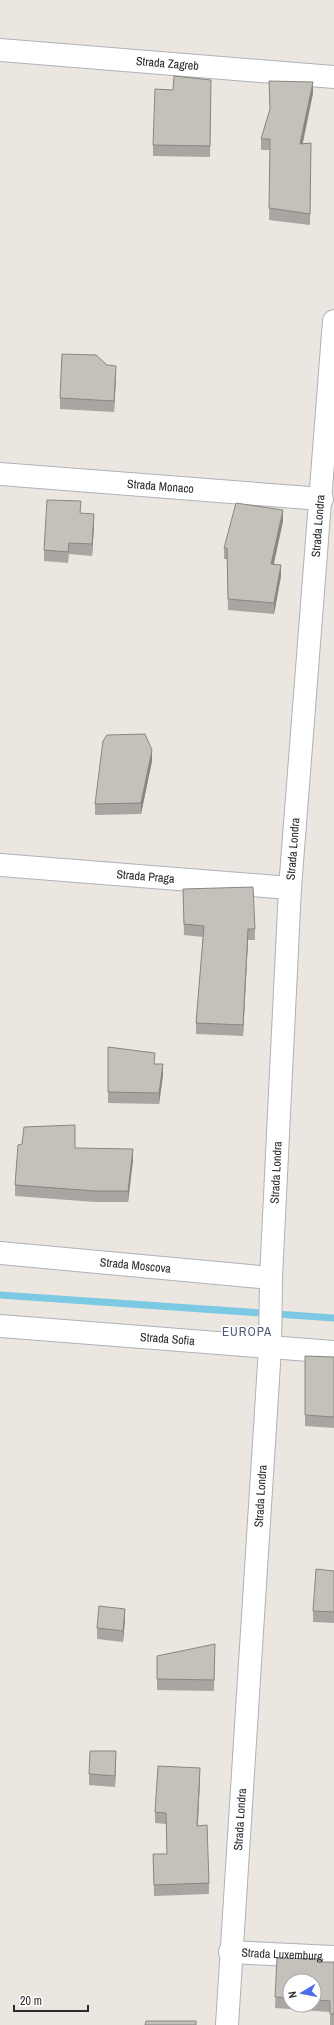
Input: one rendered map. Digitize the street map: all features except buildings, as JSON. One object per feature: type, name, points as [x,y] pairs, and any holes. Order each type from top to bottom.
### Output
[{"type":"street","name":"Strada Zagreb","points":[[0,50],[334,78]]},
{"type":"street","name":"Strada Londra","points":[[227,2025],[230,1952],[270,1339],[271,1289],[290,888],[322,499],[334,321]]},
{"type":"street","name":"Strada Monaco","points":[[0,474],[322,499]]},
{"type":"street","name":"Strada Praga","points":[[0,865],[290,888]]},
{"type":"street","name":"Strada Moscova","points":[[0,1254],[271,1289]]},
{"type":"street","name":"Strada Sofia","points":[[0,1326],[270,1339],[334,1352]]},
{"type":"street","name":"Strada Luxemburg","points":[[230,1952],[334,1956]]},
{"type":"waterway","points":[[0,1295],[334,1318]]},
{"type":"district","name":"EUROPA","points":[[247,1331]]}]
